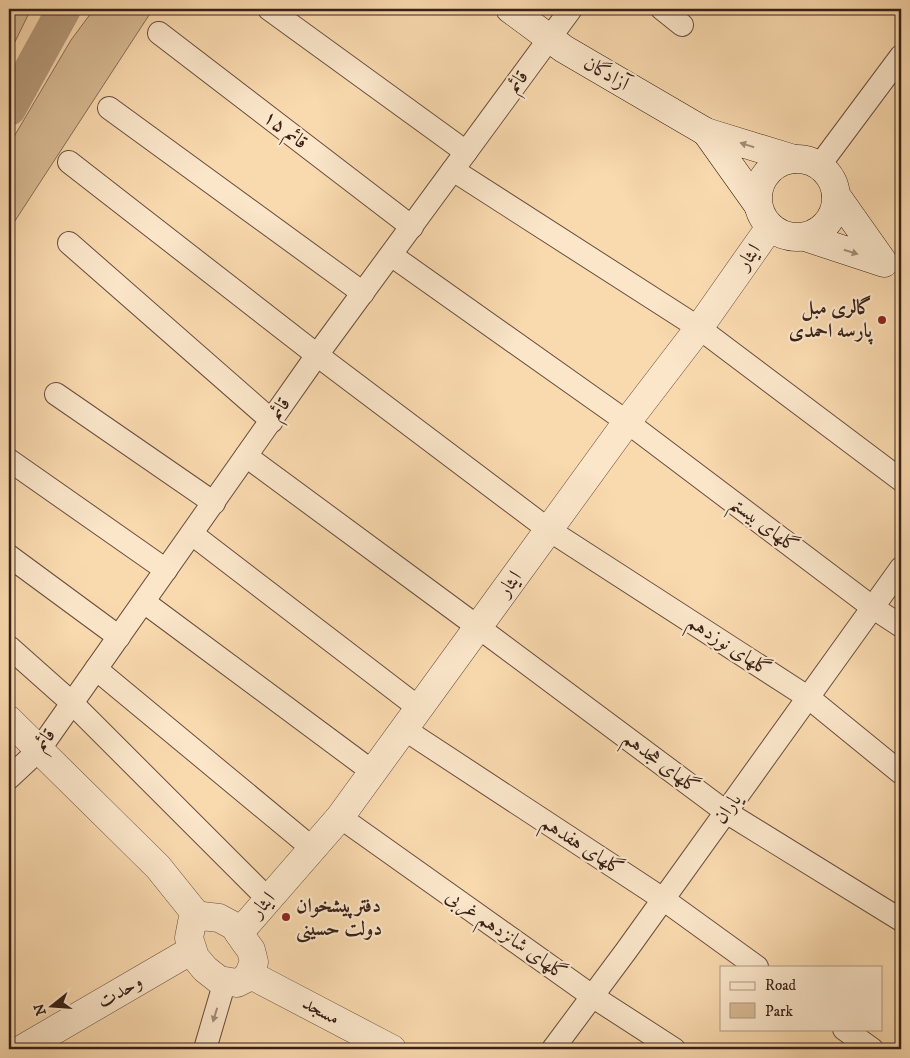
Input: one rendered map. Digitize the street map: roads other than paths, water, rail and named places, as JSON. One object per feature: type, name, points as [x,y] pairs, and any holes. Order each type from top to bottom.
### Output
[{"type":"street","points":[[269,9],[466,152]]},
{"type":"street","name":"آزادگان","points":[[510,9],[564,49],[706,132]]},
{"type":"street","name":"قائم","points":[[9,778],[39,750],[318,355],[572,9]]},
{"type":"street","points":[[662,9],[682,25]]},
{"type":"street","name":"قائم ۱۵","points":[[159,33],[412,227]]},
{"type":"street","points":[[764,216],[758,192],[762,180],[770,169],[781,162],[807,162],[898,66]]},
{"type":"street","points":[[109,108],[363,293]]},
{"type":"street","points":[[706,132],[807,162],[828,174],[836,195],[835,206],[825,226],[816,233],[805,237],[792,238],[780,234],[764,216],[706,132]]},
{"type":"street","name":"گلهای نوزدهم","points":[[68,162],[549,530],[808,698],[901,772]]},
{"type":"street","points":[[453,170],[699,328],[901,480]]},
{"type":"street","points":[[836,195],[893,269]]},
{"type":"street","name":"ایثار","points":[[239,932],[340,816],[699,328],[764,216]]},
{"type":"street","points":[[805,237],[893,269]]},
{"type":"street","points":[[69,243],[272,421]]},
{"type":"street","name":"گلهای بیستم","points":[[391,255],[628,422],[872,607],[901,626]]},
{"type":"street","points":[[56,394],[214,503]]},
{"type":"street","name":"گلهای هجدهم","points":[[246,456],[726,812],[901,920]]},
{"type":"street","points":[[9,460],[166,570]]},
{"type":"street","name":"گلهای هفدهم","points":[[192,534],[412,718],[756,966]]},
{"type":"street","points":[[9,556],[119,637]]},
{"type":"street","name":"یاران","points":[[553,1049],[901,568]]},
{"type":"street","points":[[144,602],[373,772]]},
{"type":"street","points":[[9,647],[72,703],[268,899]]},
{"type":"street","points":[[96,669],[312,848]]},
{"type":"street","points":[[9,720],[158,867],[199,918]]},
{"type":"street","name":"گلهای شانزدهم غربی","points":[[340,816],[592,996],[674,1049]]},
{"type":"street","points":[[205,1049],[237,978],[254,962],[251,950],[234,926],[218,918],[202,916],[192,922],[189,938],[192,950],[204,970],[219,980],[237,978]]},
{"type":"street","name":"وحدت","points":[[22,1049],[192,950]]},
{"type":"street","name":"مسجد","points":[[237,978],[392,1049]]},
{"type":"street","points":[[845,1030],[872,1049]]},
{"type":"waterway","points":[[9,109],[64,9]]},
{"type":"place","name":"گالری مبل پارسه احمدی","points":[[882,320]]},
{"type":"place","name":"دفترپیشخوان دولت حسینی","points":[[286,917]]}]
